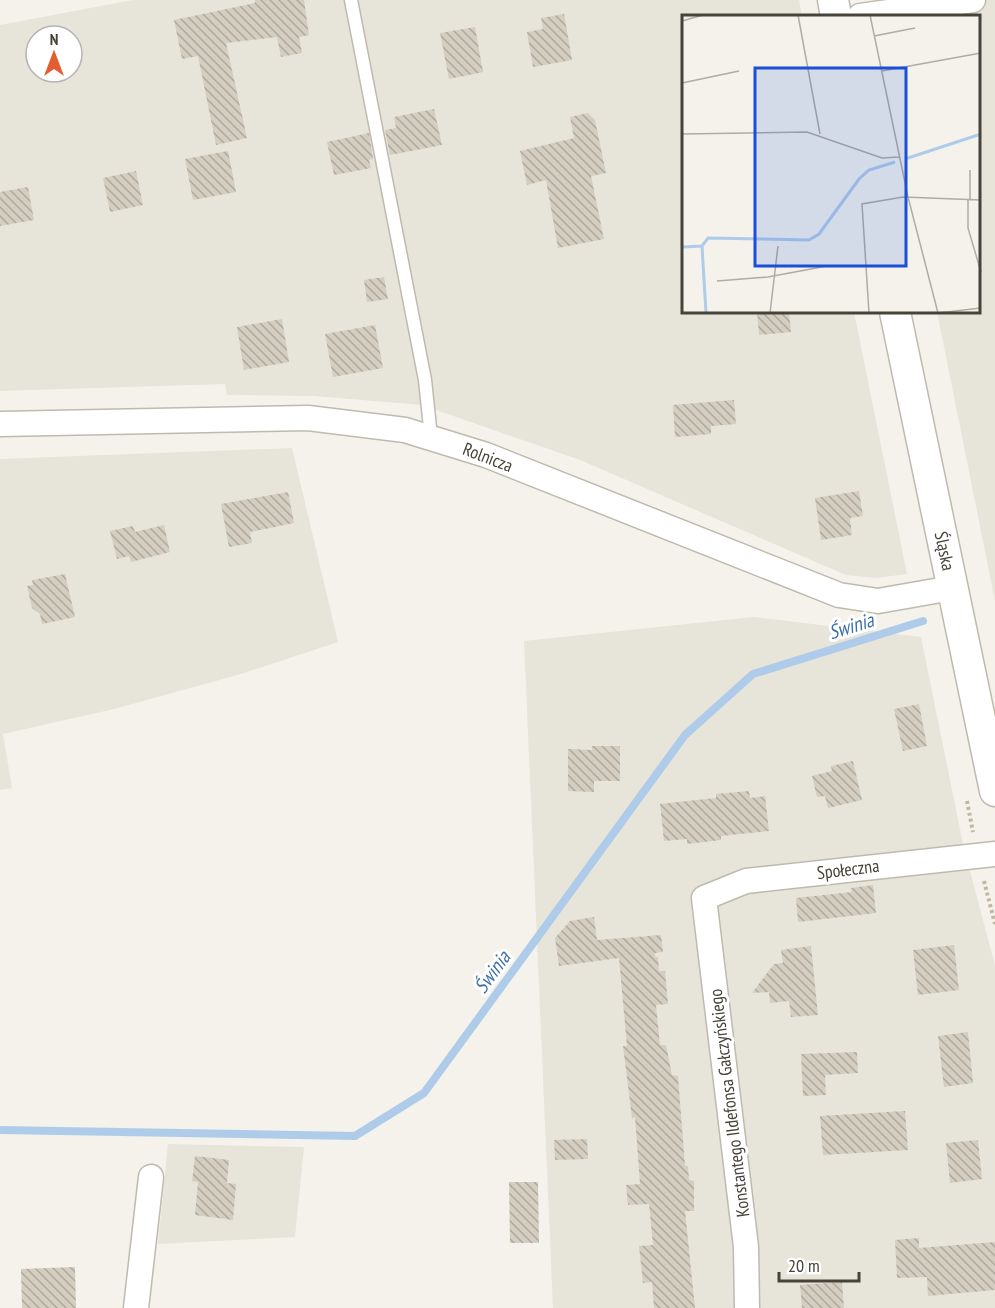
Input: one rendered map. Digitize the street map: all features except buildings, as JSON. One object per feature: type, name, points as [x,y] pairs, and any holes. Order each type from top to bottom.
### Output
[{"type":"street","points":[[833,0],[836,15]]},
{"type":"street","points":[[867,15],[973,0]]},
{"type":"street","name":"Śląska","points":[[895,314],[995,790]]},
{"type":"street","name":"Rolnicza","points":[[0,424],[308,418],[378,425],[431,437],[486,455],[839,595],[878,601],[952,588]]},
{"type":"street","name":"Społeczna","points":[[704,898],[746,881],[995,854]]},
{"type":"street","name":"Konstantego Ildefonsa Gałczyńskiego","points":[[704,898],[746,1247],[747,1308]]},
{"type":"street","points":[[136,1308],[151,1177]]},
{"type":"lane","points":[[351,0],[425,380],[431,437]]},
{"type":"shaded area","points":[[133,0],[799,0],[802,15],[682,15],[682,314],[854,314],[907,574],[876,578],[846,575],[580,460],[422,405],[314,396],[227,395],[225,384],[0,391],[0,25]]},
{"type":"shaded area","points":[[900,0],[995,0],[995,601],[937,314],[980,314],[980,15],[903,15]]},
{"type":"shaded area","points":[[292,448],[338,642],[241,674],[114,709],[3,734],[12,788],[0,790],[0,459]]},
{"type":"shaded area","points":[[754,617],[921,637],[963,844],[945,847],[950,867],[966,866],[970,871],[995,965],[995,1308],[553,1308],[524,641]]},
{"type":"shaded area","points":[[168,1144],[304,1147],[295,1237],[158,1244]]},
{"type":"waterway","name":"Świnia","points":[[0,1130],[355,1136],[424,1093],[685,735],[753,674],[923,621]]}]
